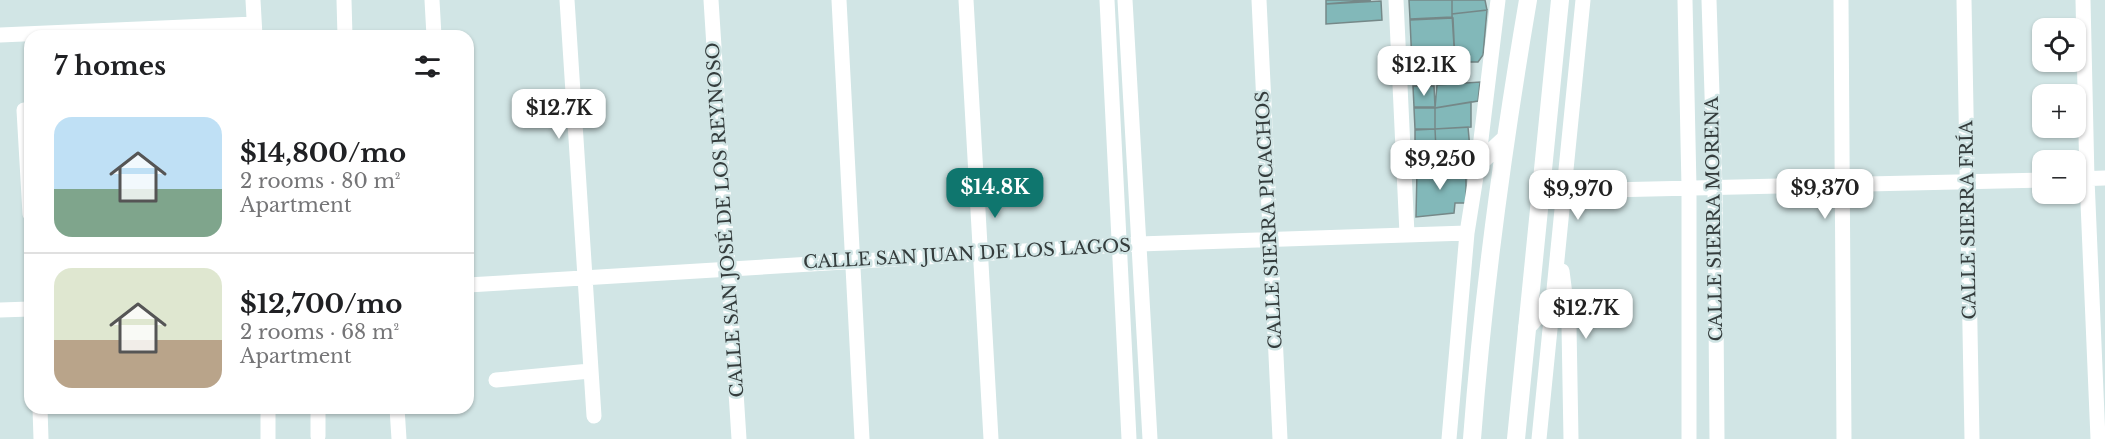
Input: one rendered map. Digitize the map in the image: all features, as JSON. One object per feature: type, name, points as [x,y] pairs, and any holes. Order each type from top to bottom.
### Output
[{"type":"main road","points":[[1478,164],[1505,132],[1506,77],[1516,0]]},
{"type":"main road","points":[[1470,436],[1505,132],[1528,0]]},
{"type":"main road","points":[[1516,439],[1560,0]]},
{"type":"main road","points":[[1527,327],[1554,297]]},
{"type":"street","points":[[253,0],[255,30]]},
{"type":"street","points":[[344,0],[345,30]]},
{"type":"street","points":[[432,0],[434,30]]},
{"type":"street","points":[[567,0],[594,416]]},
{"type":"street","name":"CALLE SAN JOSÉ DE LOS REYNOSO","points":[[711,0],[739,439]]},
{"type":"street","points":[[839,0],[862,439]]},
{"type":"street","points":[[966,0],[991,439]]},
{"type":"street","points":[[1107,0],[1129,439]]},
{"type":"street","points":[[1125,0],[1150,439]]},
{"type":"street","name":"CALLE SIERRA PICACHOS","points":[[1258,0],[1280,439]]},
{"type":"street","points":[[1395,0],[1407,234]]},
{"type":"street","points":[[1449,439],[1467,233],[1478,164],[1498,0]]},
{"type":"street","points":[[1539,439],[1583,0]]},
{"type":"street","name":"CALLE SIERRA MORENA","points":[[1684,0],[1689,187],[1689,439]]},
{"type":"street","name":"CALLE SIERRA MORENA","points":[[1708,0],[1715,188],[1717,439]]},
{"type":"street","points":[[1841,0],[1844,439]]},
{"type":"street","name":"CALLE SIERRA FRÍA","points":[[1964,0],[1972,439]]},
{"type":"street","points":[[2081,150],[2083,0]]},
{"type":"street","points":[[0,35],[24,35]]},
{"type":"street","points":[[2086,179],[2105,178]]},
{"type":"street","points":[[1565,191],[2032,180]]},
{"type":"street","points":[[2083,204],[2098,439]]},
{"type":"street","name":"CALLE SAN JUAN DE LOS LAGOS","points":[[474,285],[1139,244],[1467,233]]},
{"type":"street","points":[[1559,243],[1569,327],[1571,439]]},
{"type":"street","points":[[0,310],[24,309]]},
{"type":"street","points":[[496,380],[590,371]]},
{"type":"street","points":[[40,414],[41,439]]},
{"type":"street","points":[[268,414],[268,439]]},
{"type":"street","points":[[318,414],[318,436]]},
{"type":"street","points":[[397,414],[399,439]]},
{"type":"building","points":[[1326,0],[1371,0],[1326,4]]},
{"type":"building","points":[[1409,0],[1452,0],[1452,17],[1410,19]]},
{"type":"building","points":[[1452,0],[1485,0],[1487,10],[1452,14]]},
{"type":"building","points":[[1381,1],[1382,20],[1326,24],[1326,4]]},
{"type":"building","points":[[1487,10],[1483,55],[1478,62],[1455,62],[1452,14]]},
{"type":"building","points":[[1453,18],[1455,62],[1412,64],[1410,20]]},
{"type":"building","points":[[1480,82],[1478,101],[1435,108],[1437,85]]},
{"type":"building","points":[[1413,86],[1434,86],[1435,107],[1414,107]]},
{"type":"building","points":[[1471,102],[1471,127],[1435,129],[1435,108]]},
{"type":"building","points":[[1414,108],[1435,108],[1435,129],[1415,129]]},
{"type":"building","points":[[1468,127],[1470,149],[1436,150],[1435,129]]},
{"type":"building","points":[[1435,129],[1436,150],[1415,151],[1415,130]]},
{"type":"building","points":[[1465,149],[1466,169],[1417,170],[1415,151]]},
{"type":"building","points":[[1466,169],[1466,203],[1455,203],[1454,213],[1416,217],[1417,170]]}]
